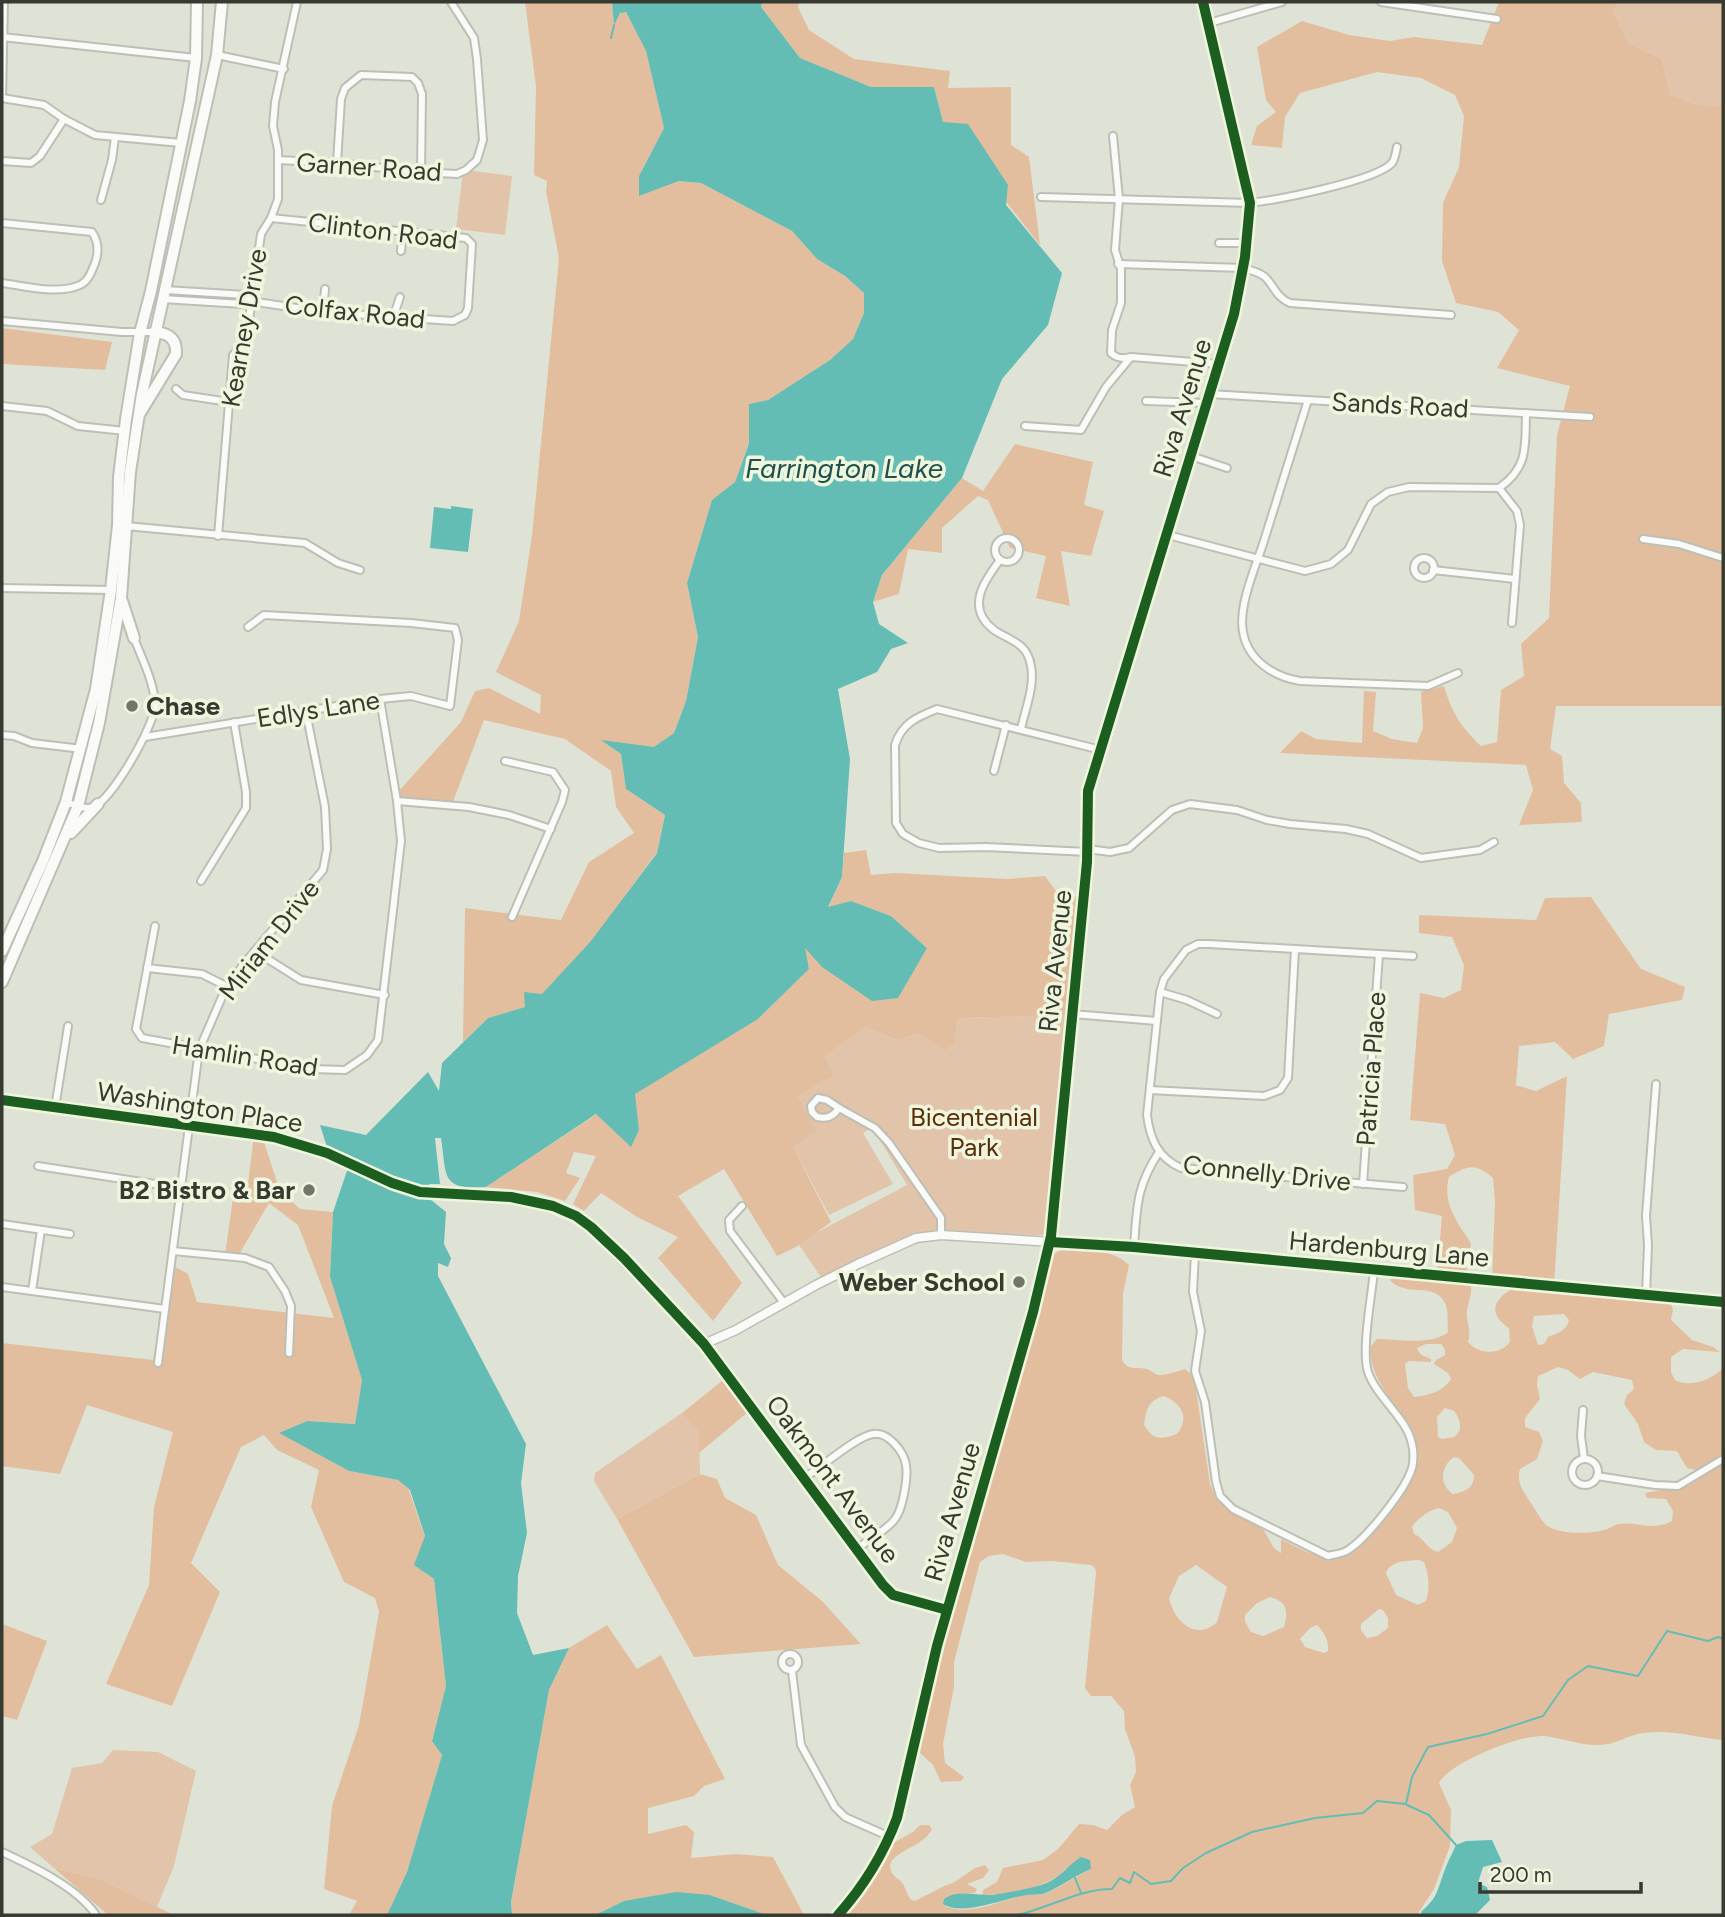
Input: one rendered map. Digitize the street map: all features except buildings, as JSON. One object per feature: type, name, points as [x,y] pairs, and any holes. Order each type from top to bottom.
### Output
[{"type":"highway","points":[[2,982],[78,806],[116,639],[121,598],[122,526],[119,477],[140,332],[151,291],[196,58],[197,2]]},
{"type":"highway","points":[[2,951],[66,803],[96,689],[138,416],[154,332],[217,55],[222,2]]},
{"type":"highway","points":[[138,416],[176,354],[176,343],[171,337],[166,333],[154,332]]},
{"type":"highway","points":[[121,598],[134,638]]},
{"type":"highway","points":[[116,639],[124,634],[134,638]]},
{"type":"highway","points":[[63,844],[98,804]]},
{"type":"street","points":[[4,2],[2,98],[44,105],[64,119],[96,135],[181,143]]},
{"type":"street","name":"Kearney Drive","points":[[218,536],[233,355],[246,341],[261,234],[278,199],[278,160],[273,126],[275,103],[297,2]]},
{"type":"street","name":"Garner Road","points":[[278,160],[457,174],[477,160],[483,140],[474,38],[450,2]]},
{"type":"street","name":"Riva Avenue","points":[[838,1915],[869,1877],[890,1838],[903,1799],[925,1695],[947,1610],[1033,1311],[1050,1242],[1088,850],[1088,791],[1234,314],[1243,268],[1250,203],[1203,2]]},
{"type":"street","points":[[1209,23],[1282,2]]},
{"type":"street","points":[[1381,2],[1497,19]]},
{"type":"street","points":[[3,37],[196,58]]},
{"type":"street","points":[[217,55],[284,68]]},
{"type":"street","points":[[337,163],[341,99],[345,88],[361,75],[412,77],[418,83],[422,94],[421,173]]},
{"type":"street","points":[[2,161],[31,163],[40,156],[64,119]]},
{"type":"street","points":[[1112,136],[1119,199],[1115,250],[1121,269],[1121,303],[1112,330],[1112,355],[1219,363]]},
{"type":"street","points":[[101,200],[116,137]]},
{"type":"street","points":[[1041,197],[1250,203],[1270,201],[1381,170],[1393,162],[1397,147]]},
{"type":"street","name":"Clinton Road","points":[[271,218],[466,238],[472,244],[468,307],[466,316],[459,320]]},
{"type":"street","points":[[2,223],[92,232],[98,240],[97,260],[82,285],[61,290],[2,284]]},
{"type":"street","points":[[401,251],[403,232]]},
{"type":"street","points":[[1219,243],[1246,243]]},
{"type":"street","points":[[1118,264],[1243,268],[1265,277],[1278,296],[1290,303],[1451,315]]},
{"type":"street","points":[[323,312],[325,289]]},
{"type":"street","name":"Colfax Road","points":[[163,294],[243,304],[250,301],[323,312],[459,320]]},
{"type":"street","points":[[394,318],[400,297]]},
{"type":"street","points":[[2,321],[154,332]]},
{"type":"street","points":[[1025,426],[1080,430],[1106,387],[1131,357]]},
{"type":"street","points":[[176,389],[183,395],[229,402]]},
{"type":"street","name":"Sands Road","points":[[1209,394],[1590,417]]},
{"type":"street","points":[[1308,400],[1246,598],[1243,634],[1255,657],[1281,678],[1300,681],[1428,685],[1458,673]]},
{"type":"street","points":[[1146,401],[1206,403]]},
{"type":"street","points":[[2,406],[47,411],[78,426],[125,431]]},
{"type":"street","points":[[1168,535],[1305,571],[1331,564],[1348,550],[1371,503],[1388,492],[1409,487],[1499,488],[1513,478],[1525,454],[1526,413]]},
{"type":"street","points":[[1191,456],[1227,468]]},
{"type":"street","points":[[1499,488],[1517,511],[1520,525],[1512,623]]},
{"type":"street","points":[[122,526],[305,544],[338,563],[360,570]]},
{"type":"street","points":[[1643,540],[1679,544],[1723,558]]},
{"type":"street","points":[[1000,560],[985,579],[979,599],[985,619],[994,629],[1017,641],[1031,664],[1032,679],[1021,729]]},
{"type":"street","points":[[1433,570],[1515,579]]},
{"type":"street","points":[[2,588],[111,590]]},
{"type":"street","name":"Edlys Lane","points":[[145,737],[380,699],[411,696],[450,706],[458,640],[456,628],[264,615],[248,627]]},
{"type":"street","points":[[66,803],[89,808],[98,804],[113,788],[145,737],[155,704],[134,638]]},
{"type":"street","points":[[256,951],[301,980],[385,995],[401,841],[380,699]]},
{"type":"street","points":[[1101,750],[937,709],[918,716],[899,733],[895,745],[896,823],[903,834],[919,843],[939,848],[1110,852],[1129,848],[1172,810],[1190,804],[1237,810],[1290,824],[1346,829],[1368,834],[1421,858],[1480,850],[1494,842]]},
{"type":"street","name":"Miriam Drive","points":[[158,1363],[199,1049],[228,986],[323,870],[327,849],[325,807],[306,712]]},
{"type":"street","points":[[201,881],[246,808],[246,792],[234,722]]},
{"type":"street","points":[[994,771],[1006,725]]},
{"type":"street","points":[[2,735],[14,736],[32,743],[82,749]]},
{"type":"street","points":[[505,761],[553,772],[565,789],[551,829],[512,917]]},
{"type":"street","points":[[397,801],[469,807],[509,815],[551,829]]},
{"type":"street","points":[[155,926],[147,968],[202,974],[228,986]]},
{"type":"street","name":"Connelly Drive","points":[[1403,1187],[1181,1168],[1159,1152],[1148,1129],[1147,1115],[1160,992],[1170,968],[1186,950],[1198,944],[1413,956]]},
{"type":"street","points":[[1150,1090],[1264,1096],[1280,1090],[1288,1078],[1295,949]]},
{"type":"street","name":"Patricia Place","points":[[1363,1184],[1379,954]]},
{"type":"street","name":"Hamlin Road","points":[[147,968],[136,1029],[147,1041],[312,1069],[345,1070],[367,1055],[378,1040],[385,995]]},
{"type":"street","points":[[1160,992],[1187,1000],[1217,1014]]},
{"type":"street","points":[[1072,1014],[1157,1021]]},
{"type":"street","points":[[55,1108],[68,1026]]},
{"type":"street","points":[[1646,1295],[1646,1216],[1656,1084]]},
{"type":"street","name":"Washington Place","points":[[2,1100],[274,1137],[327,1153],[392,1183],[420,1192],[511,1197],[553,1206],[576,1216],[591,1227],[624,1258],[704,1344]]},
{"type":"street","points":[[839,1108],[875,1128],[889,1143],[941,1218],[941,1235]]},
{"type":"street","points":[[1134,1247],[1138,1196],[1145,1173],[1159,1152]]},
{"type":"street","points":[[38,1166],[181,1188]]},
{"type":"street","points":[[742,1206],[729,1220],[730,1231],[784,1303]]},
{"type":"street","points":[[2,1224],[70,1234]]},
{"type":"street","points":[[32,1291],[41,1230]]},
{"type":"street","name":"Hardenburg Lane","points":[[704,1344],[736,1330],[816,1284],[900,1245],[916,1238],[941,1235],[1134,1247],[1723,1302]]},
{"type":"street","points":[[173,1251],[245,1258],[269,1267],[285,1291],[291,1306],[289,1353]]},
{"type":"street","points":[[1195,1254],[1194,1292],[1201,1331],[1195,1371],[1205,1402],[1220,1496],[1233,1509],[1328,1556],[1347,1551],[1361,1539],[1405,1485],[1413,1468],[1413,1446],[1408,1433],[1378,1392],[1367,1370],[1374,1270]]},
{"type":"street","points":[[2,1287],[165,1309]]},
{"type":"street","name":"Oakmont Avenue","points":[[704,1344],[883,1585],[893,1595],[947,1610]]},
{"type":"street","points":[[1583,1410],[1581,1436],[1584,1459]]},
{"type":"street","points":[[804,1478],[858,1440],[873,1434],[882,1434],[896,1446],[906,1464],[905,1491],[896,1518],[857,1549]]},
{"type":"street","points":[[1584,1459],[1595,1465],[1597,1476],[1587,1485],[1579,1484],[1573,1478],[1573,1466],[1584,1459]]},
{"type":"street","points":[[1597,1476],[1678,1486],[1723,1459]]},
{"type":"street","points":[[792,1671],[801,1745],[835,1807],[845,1818],[890,1838]]},
{"type":"street","points":[[2,1852],[76,1894],[96,1915]]},
{"type":"green space","points":[[1619,2],[1723,2],[1723,106],[1697,105],[1671,95],[1662,59],[1628,43],[1613,10]]},
{"type":"green space","points":[[466,170],[512,176],[505,235],[456,229],[463,172]]},
{"type":"green space","name":"Bicentenial Park","points":[[1074,1015],[1046,1235],[924,1233],[823,1280],[788,1229],[812,1235],[907,1185],[872,1127],[863,1133],[893,1184],[829,1215],[793,1147],[797,1096],[823,1056],[866,1027],[897,1040],[919,1033],[955,1043],[956,1018]]},
{"type":"green space","points":[[682,1413],[699,1432],[700,1474],[617,1519],[594,1481],[595,1473]]},
{"type":"green space","points":[[113,1750],[158,1752],[196,1771],[174,1866],[157,1907],[97,1878],[54,1868],[30,1847],[52,1834],[72,1768],[102,1763]]},
{"type":"shaded area","points":[[525,2],[612,2],[614,23],[620,13],[624,11],[628,15],[646,51],[664,128],[639,176],[639,195],[679,181],[701,183],[792,231],[817,259],[845,276],[864,293],[864,313],[853,339],[830,360],[768,400],[749,404],[749,442],[735,482],[712,500],[687,583],[698,637],[686,701],[674,733],[654,748],[603,741],[621,754],[626,789],[665,815],[657,852],[591,942],[542,995],[525,1007],[488,1018],[463,1042],[465,908],[561,920],[589,862],[634,833],[616,807],[611,771],[565,739],[484,720],[451,807],[399,801],[397,793],[461,722],[475,691],[489,688],[540,714],[541,695],[496,672],[519,621],[532,536],[559,258],[546,191],[547,181],[534,175],[536,86]]},
{"type":"shaded area","points":[[762,2],[799,2],[798,7],[809,30],[854,59],[950,71],[948,88],[1011,87],[1011,145],[1029,157],[1040,245],[943,122],[934,87],[871,87],[800,58],[761,7]]},
{"type":"shaded area","points":[[1499,2],[1619,2],[1613,10],[1628,43],[1662,59],[1671,95],[1697,105],[1723,106],[1723,706],[1556,706],[1550,749],[1562,756],[1564,783],[1581,803],[1582,822],[1519,825],[1533,790],[1526,765],[1280,753],[1301,731],[1316,739],[1362,743],[1364,691],[1376,692],[1373,731],[1392,739],[1417,743],[1423,728],[1421,692],[1444,686],[1454,712],[1474,739],[1481,746],[1497,742],[1501,690],[1524,676],[1521,644],[1549,618],[1557,435],[1570,386],[1497,368],[1519,330],[1498,312],[1456,303],[1442,261],[1443,203],[1459,167],[1464,116],[1455,95],[1421,78],[1377,72],[1300,93],[1285,117],[1282,148],[1251,145],[1257,126],[1276,112],[1266,100],[1257,47],[1302,21],[1349,35],[1390,41],[1414,37],[1482,45]]},
{"type":"shaded area","points":[[2,328],[112,342],[105,370],[2,364]]},
{"type":"shaded area","points":[[1015,444],[1093,462],[1084,505],[1104,511],[1091,556],[1061,551],[1070,606],[1036,598],[1046,556],[1010,548],[988,500],[978,496],[942,528],[942,553],[908,549],[899,594],[873,602],[882,575],[962,478],[983,491]]},
{"type":"shaded area","points":[[866,850],[871,875],[895,873],[1008,879],[1045,876],[1058,894],[1080,897],[1074,1015],[957,1018],[955,1043],[945,1050],[919,1033],[897,1040],[866,1027],[824,1056],[833,1075],[797,1096],[816,1131],[793,1147],[831,1222],[796,1247],[777,1256],[724,1169],[678,1196],[742,1283],[713,1321],[658,1258],[678,1237],[637,1217],[601,1193],[584,1211],[573,1204],[596,1156],[574,1152],[566,1173],[580,1178],[565,1201],[537,1192],[486,1187],[597,1114],[631,1146],[639,1130],[634,1094],[759,1018],[809,969],[804,947],[927,948],[891,916],[851,901],[828,908],[842,877],[844,853]]},
{"type":"shaded area","points":[[1591,897],[1641,969],[1685,987],[1682,1000],[1609,1014],[1604,1046],[1573,1059],[1555,1042],[1519,1046],[1516,1085],[1536,1091],[1567,1076],[1554,1286],[1492,1281],[1495,1202],[1493,1178],[1471,1167],[1449,1177],[1447,1186],[1452,1212],[1471,1243],[1465,1279],[1437,1276],[1442,1216],[1415,1210],[1413,1175],[1447,1169],[1455,1155],[1445,1124],[1410,1120],[1420,993],[1444,998],[1461,990],[1464,965],[1452,937],[1419,933],[1419,915],[1536,920],[1545,898]]},
{"type":"shaded area","points":[[254,1135],[262,1136],[280,1191],[300,1209],[333,1212],[330,1277],[362,1380],[355,1424],[307,1421],[280,1433],[349,1471],[398,1480],[409,1490],[425,1537],[415,1565],[434,1579],[446,1686],[432,1740],[442,1755],[407,1872],[387,1915],[349,1915],[357,1901],[324,1889],[332,1806],[359,1725],[379,1612],[375,1598],[344,1582],[311,1507],[319,1470],[277,1450],[264,1435],[241,1447],[191,1563],[220,1592],[172,1706],[106,1684],[149,1585],[154,1507],[173,1432],[87,1405],[60,1474],[2,1466],[2,1343],[153,1360],[166,1322],[170,1264],[188,1274],[197,1302],[334,1318],[298,1225],[269,1203],[238,1256],[225,1254],[234,1191],[247,1192]]},
{"type":"shaded area","points":[[1062,1250],[1098,1251],[1115,1255],[1129,1265],[1123,1294],[1122,1360],[1130,1367],[1147,1369],[1158,1375],[1185,1369],[1194,1376],[1210,1484],[1217,1500],[1263,1529],[1274,1548],[1281,1553],[1281,1539],[1311,1553],[1331,1558],[1351,1553],[1371,1535],[1403,1495],[1415,1464],[1416,1449],[1411,1434],[1378,1378],[1371,1360],[1371,1346],[1377,1339],[1424,1340],[1448,1332],[1447,1310],[1440,1296],[1396,1285],[1390,1280],[1393,1277],[1456,1282],[1471,1286],[1467,1311],[1468,1342],[1489,1352],[1501,1349],[1510,1342],[1509,1328],[1499,1319],[1495,1309],[1499,1300],[1510,1290],[1671,1304],[1671,1320],[1692,1340],[1720,1352],[1683,1349],[1671,1357],[1671,1372],[1675,1380],[1700,1382],[1723,1368],[1723,1740],[1654,1732],[1597,1745],[1544,1736],[1504,1744],[1471,1758],[1439,1783],[1451,1810],[1450,1846],[1434,1889],[1417,1915],[844,1915],[873,1881],[893,1843],[920,1825],[929,1825],[932,1829],[928,1836],[893,1860],[890,1865],[892,1873],[903,1884],[910,1899],[915,1901],[985,1865],[989,1870],[983,1878],[967,1884],[977,1889],[975,1893],[956,1894],[945,1906],[964,1910],[1025,1895],[1044,1894],[1091,1869],[1065,1869],[1058,1876],[1038,1886],[1002,1894],[982,1895],[983,1890],[997,1882],[1003,1868],[1043,1860],[1058,1849],[1079,1824],[1107,1830],[1135,1807],[1130,1785],[1136,1772],[1135,1757],[1125,1729],[1124,1711],[1111,1696],[1091,1696],[1085,1688],[1096,1573],[1091,1565],[1052,1561],[1026,1562],[1003,1554],[989,1556],[980,1562],[954,1662],[954,1687],[943,1744],[945,1763],[964,1777],[961,1781],[941,1782],[933,1765],[919,1752],[919,1738],[931,1679],[958,1583],[984,1509],[988,1483],[1030,1343],[1053,1254]],"holes":[[[1564,1314],[1569,1320],[1563,1330],[1548,1337],[1544,1344],[1538,1345],[1532,1326],[1534,1316]],[[1426,1344],[1441,1344],[1445,1355],[1434,1364],[1448,1373],[1451,1379],[1435,1392],[1414,1397],[1408,1388],[1405,1364],[1409,1361],[1431,1362],[1431,1359],[1417,1348]],[[1558,1367],[1568,1370],[1580,1379],[1593,1372],[1632,1380],[1634,1389],[1627,1395],[1624,1404],[1638,1424],[1644,1442],[1656,1450],[1677,1451],[1687,1468],[1696,1470],[1698,1479],[1690,1485],[1645,1493],[1647,1498],[1666,1499],[1673,1511],[1672,1521],[1657,1526],[1626,1523],[1583,1533],[1559,1531],[1546,1525],[1523,1491],[1519,1478],[1520,1469],[1537,1459],[1543,1441],[1539,1432],[1525,1427],[1525,1418],[1540,1399],[1538,1376]],[[1164,1396],[1179,1407],[1183,1422],[1177,1434],[1158,1437],[1147,1430],[1144,1425],[1146,1415],[1154,1400]],[[1445,1408],[1454,1411],[1460,1428],[1454,1437],[1438,1437],[1437,1417]],[[1454,1457],[1460,1459],[1474,1475],[1471,1486],[1465,1491],[1453,1494],[1443,1481],[1444,1471]],[[1439,1508],[1448,1512],[1457,1528],[1452,1542],[1438,1552],[1414,1534],[1412,1527],[1427,1513]],[[1419,1560],[1426,1566],[1427,1597],[1426,1601],[1418,1605],[1396,1595],[1386,1573],[1395,1563]],[[1196,1565],[1227,1587],[1217,1622],[1209,1628],[1201,1630],[1187,1626],[1169,1598],[1179,1576]],[[1270,1597],[1283,1604],[1286,1612],[1284,1627],[1263,1636],[1251,1632],[1245,1622],[1245,1615],[1257,1603]],[[1379,1609],[1383,1610],[1388,1618],[1388,1628],[1377,1636],[1367,1638],[1361,1630],[1361,1624]],[[1317,1625],[1326,1637],[1328,1651],[1324,1653],[1305,1647],[1300,1639],[1310,1628]]]},
{"type":"shaded area","points":[[723,1380],[748,1412],[699,1453],[699,1432],[682,1413]]},
{"type":"shaded area","points":[[700,1474],[717,1479],[725,1498],[756,1515],[778,1565],[822,1601],[861,1644],[694,1657],[617,1519]]},
{"type":"shaded area","points":[[2,1624],[47,1641],[17,1720],[2,1716]]},
{"type":"shaded area","points":[[607,1625],[637,1669],[661,1655],[725,1779],[704,1786],[694,1796],[648,1808],[648,1834],[686,1825],[694,1832],[691,1858],[736,1854],[773,1857],[804,1915],[767,1915],[710,1895],[624,1901],[595,1915],[512,1915],[511,1902],[549,1690],[569,1648]]},
{"type":"shaded area","points":[[54,1868],[97,1878],[174,1915],[108,1915]]},
{"type":"water","name":"Farrington Lake","points":[[612,2],[762,2],[761,7],[800,58],[871,87],[934,87],[943,122],[968,124],[1008,185],[1006,205],[1062,273],[1048,325],[1002,379],[962,478],[882,575],[873,602],[879,624],[908,643],[891,649],[877,672],[838,689],[850,759],[842,877],[828,907],[851,901],[891,916],[927,948],[898,998],[872,1001],[822,967],[805,948],[809,969],[758,1019],[635,1094],[639,1130],[631,1147],[596,1114],[486,1187],[471,1187],[460,1186],[448,1178],[441,1138],[435,1138],[440,1184],[429,1184],[430,1199],[446,1212],[444,1244],[451,1258],[448,1267],[438,1263],[438,1276],[526,1444],[521,1483],[527,1533],[518,1576],[517,1613],[533,1655],[569,1648],[549,1690],[511,1902],[512,1915],[387,1915],[407,1872],[442,1755],[432,1741],[446,1686],[434,1579],[414,1565],[425,1536],[410,1490],[398,1480],[349,1471],[279,1433],[307,1421],[355,1424],[362,1380],[330,1277],[333,1212],[351,1159],[327,1147],[320,1125],[366,1135],[428,1072],[439,1091],[442,1063],[488,1018],[525,1007],[524,992],[542,994],[591,941],[657,853],[665,815],[626,789],[621,754],[601,740],[654,747],[674,733],[686,701],[698,637],[687,583],[712,500],[735,482],[749,443],[749,404],[768,400],[830,360],[853,339],[864,313],[864,293],[845,276],[817,259],[792,231],[701,183],[679,181],[639,196],[639,176],[664,128],[646,51],[626,12],[620,13],[614,25]]},
{"type":"water","points":[[451,506],[473,509],[468,552],[430,548],[434,507],[451,509]]},
{"type":"water","points":[[1492,1840],[1502,1862],[1483,1867],[1478,1883],[1487,1887],[1490,1900],[1475,1915],[1422,1915],[1421,1912],[1436,1894],[1456,1845],[1466,1841]]},
{"type":"water","points":[[1081,1857],[1090,1860],[1091,1869],[1045,1893],[972,1908],[943,1904],[944,1899],[955,1894],[992,1895],[1047,1883]]},
{"type":"water","points":[[676,1892],[710,1895],[767,1915],[595,1915],[624,1901]]},
{"type":"waterway","points":[[611,38],[614,25]]},
{"type":"waterway","points":[[1017,1915],[1076,1895],[1112,1889],[1120,1878],[1130,1883],[1134,1872],[1151,1884],[1171,1881],[1183,1868],[1206,1853],[1252,1832],[1315,1818],[1363,1813],[1377,1801],[1406,1804],[1412,1777],[1428,1747],[1487,1734],[1543,1716],[1568,1680],[1588,1666],[1638,1676],[1667,1631],[1708,1641],[1718,1637],[1723,1639]]},
{"type":"waterway","points":[[1407,1805],[1429,1815],[1456,1845]]},
{"type":"waterway","points":[[1075,1878],[1081,1893]]},
{"type":"cycle path","points":[[838,1915],[872,1870],[897,1818],[937,1646],[1033,1312],[1051,1236],[1087,862],[1088,791],[1234,314],[1245,257],[1250,203],[1203,2]]},
{"type":"cycle path","points":[[2,1100],[274,1137],[327,1153],[392,1183],[420,1192],[511,1197],[553,1206],[576,1216],[624,1258],[704,1344],[883,1585],[893,1595],[947,1610]]},
{"type":"cycle path","points":[[1050,1242],[1134,1247],[1723,1302]]},
{"type":"place","name":"Chase","points":[[132,706]]},
{"type":"place","name":"B2 Bistro & Bar","points":[[309,1190]]},
{"type":"place","name":"Weber School","points":[[1019,1282]]}]
